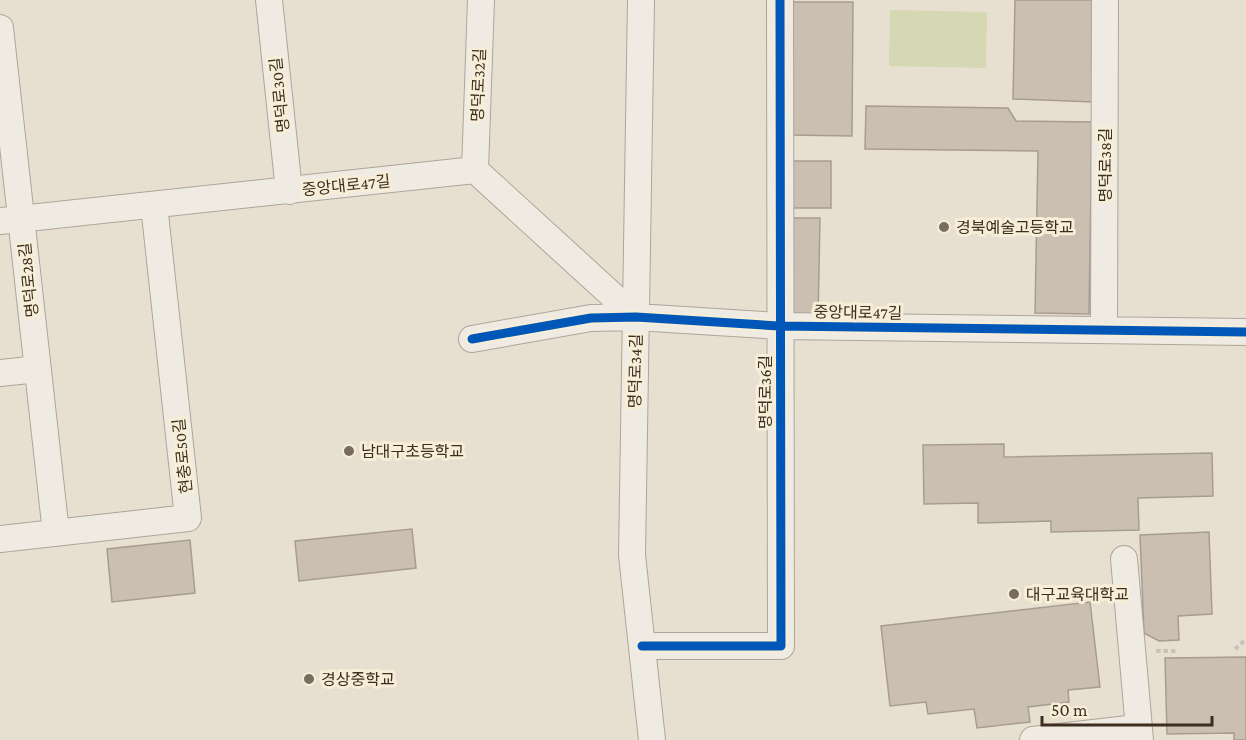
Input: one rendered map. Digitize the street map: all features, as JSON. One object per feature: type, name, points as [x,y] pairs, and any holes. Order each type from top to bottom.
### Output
[{"type":"street","name":"명덕로30길","points":[[269,0],[289,191]]},
{"type":"street","name":"명덕로32길","points":[[475,170],[481,0]]},
{"type":"street","name":"명덕로34길","points":[[641,0],[632,555],[652,740]]},
{"type":"street","name":"명덕로36길","points":[[642,646],[781,646],[780,0]]},
{"type":"street","name":"명덕로38길","points":[[1104,330],[1105,0]]},
{"type":"street","name":"명덕로28길","points":[[0,28],[10,220],[38,369],[56,533]]},
{"type":"street","name":"중앙대로47길","points":[[10,220],[475,170]]},
{"type":"street","points":[[475,170],[636,317]]},
{"type":"street","name":"현충로50길","points":[[0,539],[188,518],[154,205]]},
{"type":"street","name":"중앙대로47길","points":[[472,339],[591,318],[636,317],[779,326],[1246,332]]},
{"type":"street","points":[[0,373],[38,369]]},
{"type":"street","points":[[1033,740],[1139,734],[1124,559]]},
{"type":"path","points":[[1235,649],[1246,639]]},
{"type":"green space","points":[[890,10],[987,12],[986,68],[889,66]]},
{"type":"building","points":[[1015,0],[1096,0],[1094,102],[1013,99]]},
{"type":"building","points":[[791,2],[853,2],[852,136],[790,135]]},
{"type":"building","points":[[866,106],[1008,108],[1016,121],[1092,122],[1089,314],[1035,313],[1038,151],[865,149]]},
{"type":"building","points":[[790,161],[831,161],[831,208],[791,208]]},
{"type":"building","points":[[788,218],[820,218],[818,320],[786,319]]},
{"type":"building","points":[[1004,444],[1004,457],[1212,453],[1213,496],[1138,498],[1139,530],[1051,532],[1051,521],[978,523],[978,503],[924,504],[923,445]]},
{"type":"building","points":[[412,529],[416,568],[299,581],[295,541]]},
{"type":"building","points":[[1209,532],[1212,614],[1178,616],[1179,640],[1159,641],[1144,633],[1140,535]]},
{"type":"building","points":[[190,540],[195,593],[112,602],[107,549]]},
{"type":"building","points":[[1090,602],[1100,687],[1068,690],[1069,702],[1028,707],[1030,722],[977,728],[974,709],[928,714],[926,702],[890,706],[881,626]]},
{"type":"building","points":[[1246,657],[1246,740],[1234,740],[1234,733],[1167,734],[1165,658]]},
{"type":"cycle path","points":[[642,646],[781,646],[780,0]]},
{"type":"cycle path","points":[[472,339],[591,318],[636,317],[779,326],[1246,332]]},
{"type":"place","name":"경북예술고등학교","points":[[944,227]]},
{"type":"place","name":"남대구초등학교","points":[[349,451]]},
{"type":"place","name":"대구교육대학교","points":[[1014,594]]},
{"type":"place","name":"경상중학교","points":[[309,679]]}]
